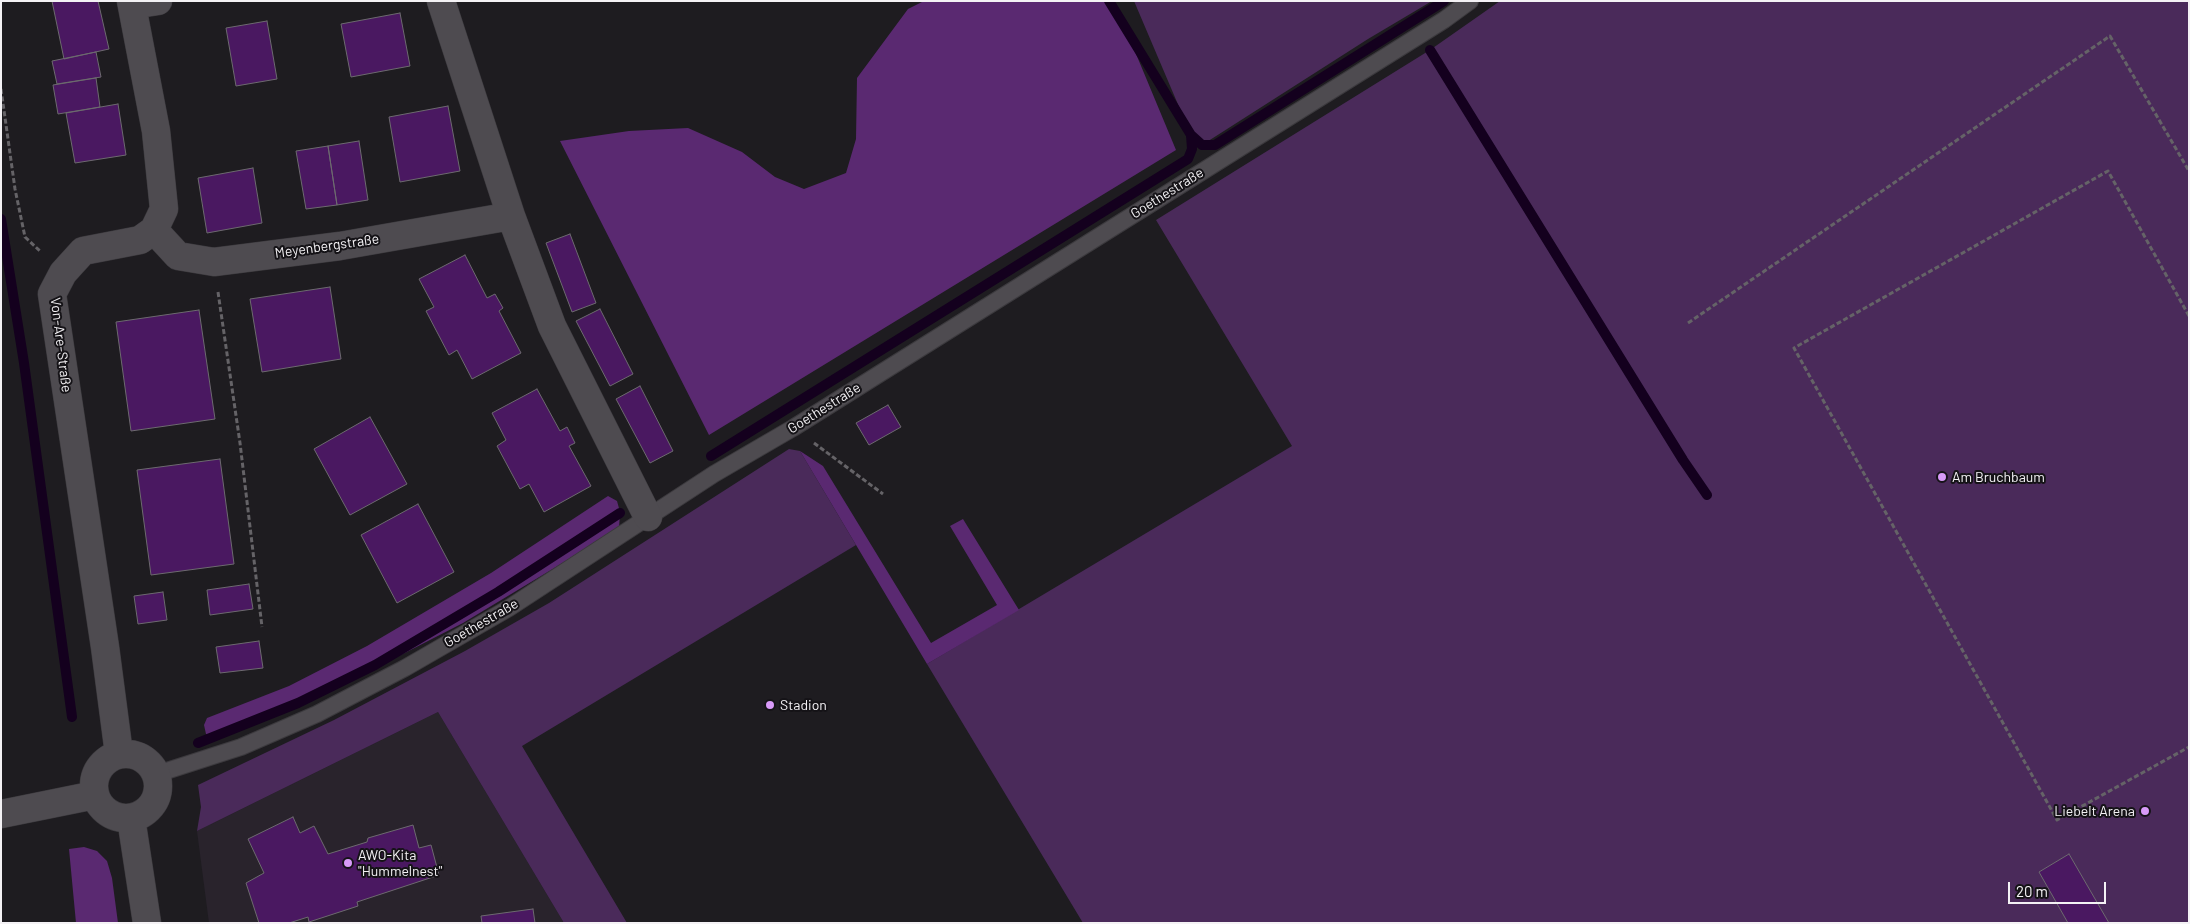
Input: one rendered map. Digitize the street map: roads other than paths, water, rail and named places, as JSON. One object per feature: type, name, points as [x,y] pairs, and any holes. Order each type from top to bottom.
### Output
[{"type":"street","points":[[441,1],[511,216],[552,326],[648,517]]},
{"type":"street","points":[[141,3],[164,209],[154,230]]},
{"type":"street","name":"Meyenbergstraße","points":[[154,230],[178,256],[214,262],[340,246],[511,216]]},
{"type":"street","name":"Von-Are-Straße","points":[[119,754],[52,294],[63,273],[83,251],[140,240],[154,230]]},
{"type":"street","points":[[131,753],[141,757],[151,764],[156,774],[159,789],[154,802],[145,813],[131,818],[120,818],[109,814],[100,806],[95,795],[93,782],[98,769],[107,760],[119,754],[131,753]]},
{"type":"street","points":[[1,814],[95,795]]},
{"type":"street","points":[[131,818],[147,923]]},
{"type":"lane","name":"Goethestraße","points":[[156,774],[241,747],[317,714],[509,608],[714,474],[793,428],[1436,25],[1470,1]]},
{"type":"waterway","points":[[1109,1],[1191,135],[1202,145],[1215,145],[1444,1]]},
{"type":"waterway","points":[[1430,50],[1683,460],[1707,495]]},
{"type":"waterway","points":[[711,456],[1188,159],[1192,149],[1191,135]]},
{"type":"waterway","points":[[1,219],[24,363],[72,717]]},
{"type":"waterway","points":[[198,743],[298,703],[375,665],[498,592],[620,513]]},
{"type":"place","name":"Am Bruchbaum","points":[[1942,477]]},
{"type":"place","name":"Stadion","points":[[770,705]]},
{"type":"place","name":"Liebelt Arena","points":[[2145,811]]},
{"type":"place","name":"AWO-Kita \"Hummelnest\"","points":[[348,863]]}]
